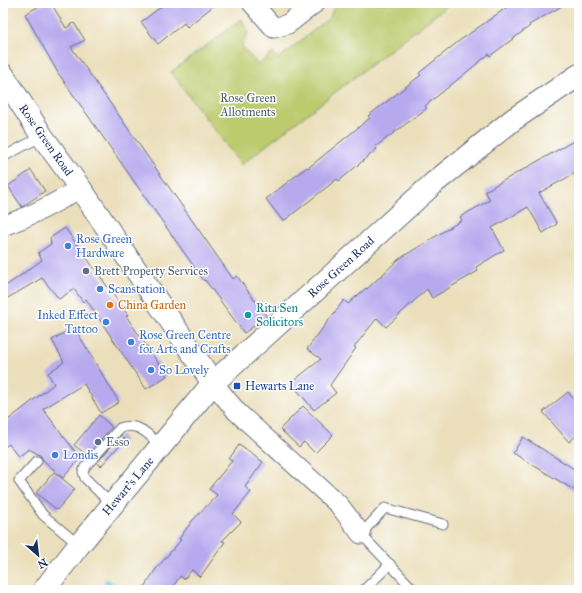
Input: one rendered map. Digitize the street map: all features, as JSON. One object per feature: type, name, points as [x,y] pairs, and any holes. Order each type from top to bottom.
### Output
[{"type":"street","points":[[252,3],[274,28],[288,24],[315,3]]},
{"type":"street","name":"Rose Green Road","points":[[3,75],[42,136],[80,188],[213,383],[435,182],[514,119],[578,77]]},
{"type":"street","points":[[3,226],[57,204],[80,188]]},
{"type":"street","points":[[213,383],[238,412],[339,506],[361,534]]},
{"type":"street","name":"Hewart's Lane","points":[[44,590],[213,383]]},
{"type":"lane","points":[[3,157],[42,136]]},
{"type":"lane","points":[[112,505],[84,478],[83,472],[85,467],[120,428],[126,426],[138,427],[162,446]]},
{"type":"lane","points":[[37,461],[19,481],[43,515],[79,546]]},
{"type":"lane","points":[[414,590],[361,534],[384,508],[443,524]]},
{"type":"lane","points":[[364,590],[390,564]]},
{"type":"green space","name":"Rose Green Allotments","points":[[336,3],[451,3],[241,165],[171,72],[242,19],[248,33],[242,46],[258,65],[273,53],[278,59],[329,18]]},
{"type":"building","points":[[45,3],[51,3],[66,28],[74,23],[85,40],[71,47],[233,279],[237,276],[267,317],[244,333],[205,280],[204,281],[58,73],[25,14]]},
{"type":"building","points":[[166,3],[217,3],[187,27],[184,23],[158,44],[141,22]]},
{"type":"building","points":[[513,3],[567,3],[529,25],[530,26],[490,56],[489,54],[425,106],[427,108],[375,147],[377,149],[339,181],[337,179],[285,220],[282,220],[266,199],[307,167],[308,168],[370,118],[368,116],[421,75],[419,73],[459,41]]},
{"type":"building","points":[[579,138],[579,171],[539,193],[557,224],[543,233],[528,207],[492,228],[504,250],[476,267],[478,271],[432,298],[427,289],[386,327],[377,318],[354,347],[356,348],[330,385],[336,393],[314,410],[291,383],[321,359],[307,349],[344,300],[348,304],[366,288],[367,289],[399,259],[462,220],[460,217],[490,200],[485,191]]},
{"type":"building","points":[[31,170],[45,191],[22,207],[8,186]]},
{"type":"building","points":[[65,228],[128,315],[126,316],[167,376],[146,389],[86,299],[83,302],[74,289],[59,299],[42,278],[6,299],[3,295],[3,288],[42,260],[38,253],[51,244],[50,238]]},
{"type":"building","points":[[74,327],[119,402],[101,413],[84,384],[43,409],[80,458],[63,478],[43,460],[41,456],[29,449],[18,457],[9,444],[3,448],[3,424],[54,384],[48,373],[64,362],[52,340]]},
{"type":"building","points":[[568,392],[579,405],[579,433],[569,442],[543,412]]},
{"type":"building","points":[[303,406],[333,435],[315,453],[304,442],[299,447],[280,429]]},
{"type":"building","points":[[99,415],[112,427],[87,455],[74,445]]},
{"type":"building","points":[[121,435],[125,439],[101,466],[97,463]]},
{"type":"building","points":[[523,437],[579,472],[579,493],[513,453]]},
{"type":"building","points":[[239,445],[263,462],[245,487],[251,492],[233,514],[241,522],[222,541],[225,542],[200,577],[192,570],[184,579],[180,576],[171,590],[142,590],[156,569],[181,540],[179,539],[192,521],[217,495],[209,489],[232,461],[229,459]]},
{"type":"building","points":[[54,472],[75,489],[57,510],[36,493]]},
{"type":"waterway","points":[[107,582],[121,590]]},
{"type":"place","name":"Rose Green Hardware","points":[[68,246]]},
{"type":"place","name":"Brett Property Services","points":[[86,271]]},
{"type":"place","name":"Scanstation","points":[[100,289]]},
{"type":"place","name":"China Garden","points":[[110,305]]},
{"type":"place","name":"Rita Sen Solicitors","points":[[248,315]]},
{"type":"place","name":"Inked Effect Tattoo","points":[[106,322]]},
{"type":"place","name":"Rose Green Centre for Arts and Crafts","points":[[131,342]]},
{"type":"place","name":"So Lovely","points":[[151,370]]},
{"type":"place","name":"Hewarts Lane","points":[[237,386]]},
{"type":"place","name":"Esso","points":[[98,442]]},
{"type":"place","name":"Londis","points":[[55,455]]}]
